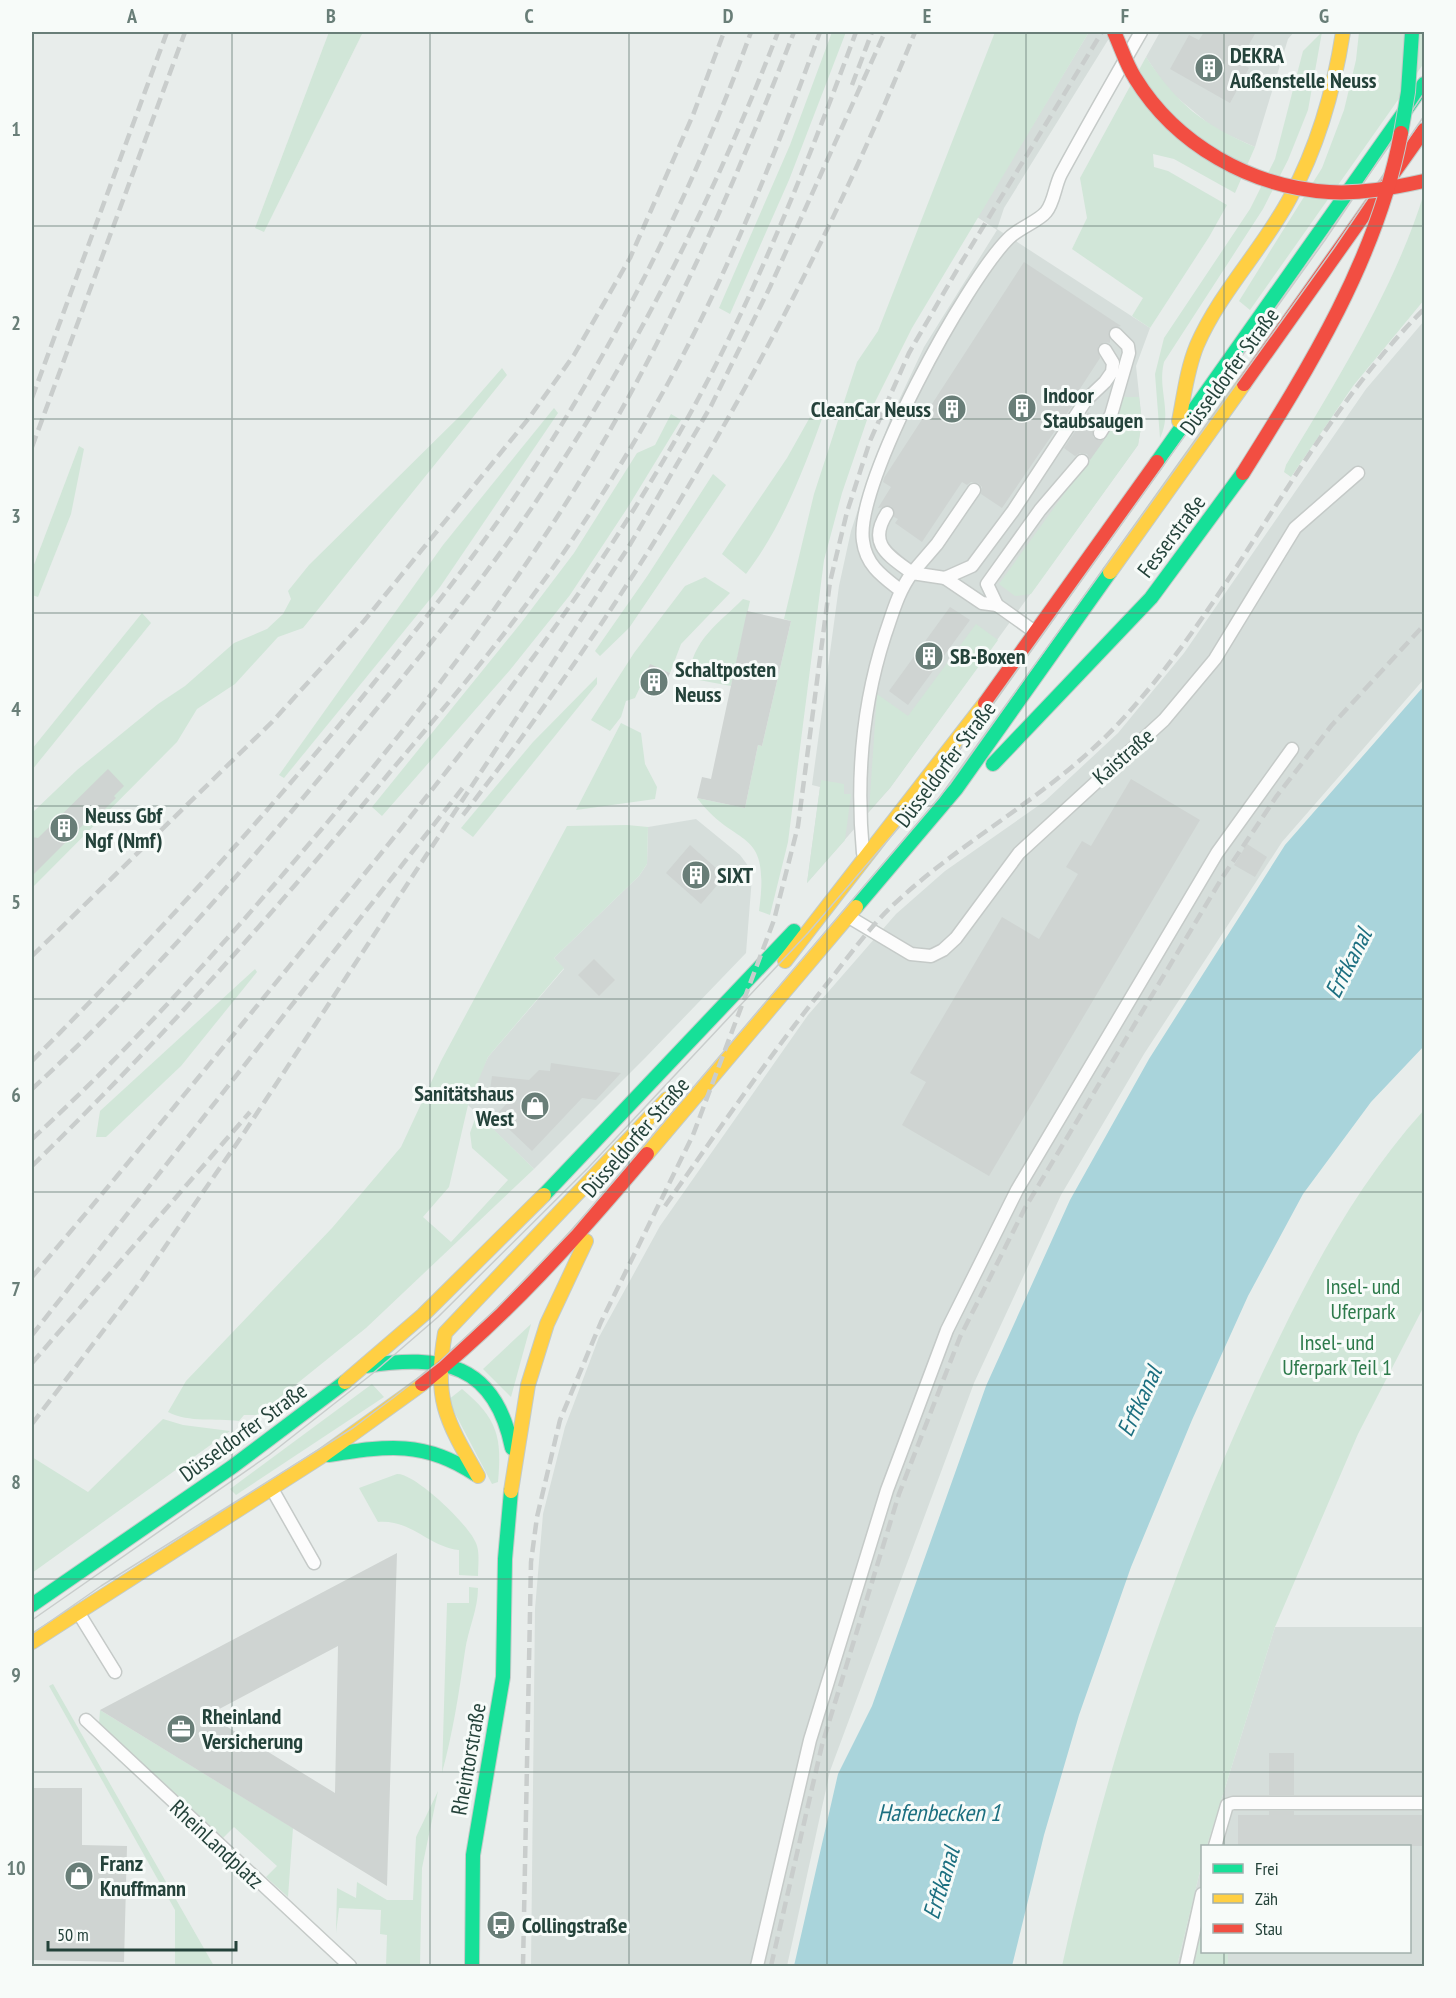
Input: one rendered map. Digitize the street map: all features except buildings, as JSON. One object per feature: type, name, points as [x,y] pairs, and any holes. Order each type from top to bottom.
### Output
[{"type":"main road","points":[[1114,32],[1137,80],[1163,114],[1190,139],[1221,161],[1281,186],[1319,193],[1361,195],[1400,189],[1425,181]]},
{"type":"main road","points":[[1144,480],[1179,422],[1193,356],[1203,335],[1278,219],[1303,172],[1331,99],[1342,32]]},
{"type":"main road","name":"Fesserstraße","points":[[907,849],[1072,683],[1143,606],[1196,539],[1243,473],[1278,418],[1340,306],[1379,216],[1396,160],[1406,116],[1412,32]]},
{"type":"main road","name":"Düsseldorfer Straße","points":[[779,969],[933,773],[1036,633],[1425,84]]},
{"type":"main road","name":"Düsseldorfer Straße","points":[[32,1642],[322,1456],[441,1366],[503,1313],[580,1233],[956,789],[1425,130]]},
{"type":"main road","name":"Düsseldorfer Straße","points":[[32,1605],[258,1449],[365,1366],[424,1314],[533,1207],[753,972],[864,860]]},
{"type":"main road","name":"Düsseldorfer Straße","points":[[478,1476],[453,1432],[439,1400],[444,1333],[577,1197],[678,1087]]},
{"type":"main road","name":"Rheintorstraße","points":[[472,1966],[473,1855],[503,1677],[505,1558],[514,1462],[528,1385],[547,1324],[573,1266],[613,1193]]},
{"type":"main road","name":"Rheintorstraße","points":[[365,1366],[404,1359],[471,1374],[500,1404],[511,1426],[514,1462]]},
{"type":"main road","points":[[322,1456],[388,1446],[408,1446],[446,1456],[478,1476],[487,1491]]},
{"type":"main road","name":"Rheintorstraße","points":[[496,1512],[505,1558]]},
{"type":"lane","points":[[900,590],[876,571],[867,555],[862,539],[864,520],[884,454],[905,405],[983,270],[1009,238],[1046,213],[1059,178],[1141,32]]},
{"type":"lane","points":[[1101,433],[1111,415],[1130,353],[1128,346],[1116,334]]},
{"type":"lane","points":[[945,578],[972,566],[1013,511],[1086,400],[1106,382],[1112,372],[1113,363],[1105,350]]},
{"type":"lane","points":[[1036,633],[998,605],[987,584],[1040,510],[1082,460]]},
{"type":"lane","name":"Kaistraße","points":[[849,917],[911,954],[931,956],[943,950],[956,938],[1019,853],[1164,720],[1215,659],[1295,528],[1358,473]]},
{"type":"lane","points":[[864,860],[860,782],[867,701],[900,590],[937,544],[974,490]]},
{"type":"lane","points":[[887,513],[878,534],[880,545],[887,555],[912,573],[945,578],[982,603],[998,605]]},
{"type":"lane","points":[[757,1966],[810,1740],[887,1490],[947,1330],[1017,1190],[1162,945],[1217,853],[1292,748]]},
{"type":"lane","points":[[272,1488],[314,1563]]},
{"type":"lane","points":[[78,1611],[115,1672]]},
{"type":"lane","name":"RheinLandplatz","points":[[86,1720],[350,1966]]},
{"type":"lane","points":[[1215,1845],[1227,1805],[1233,1803],[1425,1803]]},
{"type":"lane","points":[[1186,1966],[1201,1902]]},
{"type":"shaded area","points":[[1089,32],[1113,32],[1004,208],[997,229],[1150,328],[1136,366],[1142,422],[1138,445],[890,788],[807,883],[820,787],[812,785],[839,586],[851,531],[869,476],[891,417],[924,347],[997,230],[977,217]]},
{"type":"shaded area","points":[[1160,32],[1294,32],[1288,39],[1255,147],[1215,129],[1168,90],[1146,57]]},
{"type":"shaded area","points":[[1424,321],[1424,679],[1282,842],[1144,1054],[1061,1195],[974,1383],[830,1771],[787,1966],[531,1966],[535,1609],[543,1514],[565,1427],[599,1337],[660,1226],[808,1015],[896,914],[945,871],[1045,801],[1118,733],[1184,653],[1366,389]]},
{"type":"shaded area","points":[[696,819],[740,855],[749,867],[752,877],[746,953],[534,1169],[468,1105],[474,1086],[488,1057],[564,969],[554,958],[639,876],[647,864],[648,827]]},
{"type":"shaded area","points":[[1275,1627],[1424,1627],[1424,1966],[1177,1966],[1201,1867],[1201,1953],[1411,1953],[1411,1845],[1207,1845]]},
{"type":"green space","points":[[329,32],[363,32],[264,232],[255,228]]},
{"type":"green space","points":[[832,32],[846,32],[789,180],[730,314],[719,308],[790,145]]},
{"type":"green space","points":[[995,32],[1089,32],[912,328],[869,414],[842,493],[824,560],[788,842],[770,915],[759,911],[760,864],[755,851],[748,842],[712,815],[697,798],[745,808],[758,745],[762,746],[791,621],[784,619],[814,494],[857,362],[878,331]]},
{"type":"green space","points":[[1322,32],[1308,110],[1288,160],[1263,209],[1164,362],[1162,382],[1165,419],[1160,438],[1155,374],[1164,338],[1250,209],[1275,159],[1303,51]]},
{"type":"green space","points":[[1359,32],[1424,32],[1424,63],[1250,310],[1239,301],[1322,168],[1344,110],[1356,60]]},
{"type":"green space","points":[[1146,57],[1169,88],[1193,111],[1220,130],[1255,147],[1235,193],[1174,159],[1153,154],[1154,167],[1168,171],[1227,205],[1150,328],[1132,316],[1143,298],[1072,249],[1087,218],[1080,178]]},
{"type":"green space","points":[[1424,193],[1424,300],[1353,386],[1291,477],[1284,472],[1286,465],[1344,367],[1381,298],[1398,263]]},
{"type":"green space","points":[[502,368],[507,375],[303,628],[278,637],[235,684],[197,709],[177,742],[34,886],[32,884],[32,813],[77,770],[158,704],[185,686],[234,643],[267,629],[283,614],[291,599],[288,591],[309,565],[462,414]]},
{"type":"green space","points":[[1123,397],[1139,397],[1142,422],[1138,445],[1031,594],[1015,596],[999,584],[1111,429]]},
{"type":"green space","points":[[819,401],[824,413],[800,476],[771,537],[746,574],[722,554],[787,458]]},
{"type":"green space","points":[[554,408],[558,413],[440,587],[284,778],[279,775],[443,545]]},
{"type":"green space","points":[[671,414],[681,420],[628,507],[570,595],[510,670],[382,816],[372,807],[521,623],[574,553],[637,453],[655,445]]},
{"type":"green space","points":[[79,446],[84,449],[71,514],[38,597],[32,595],[32,570]]},
{"type":"green space","points":[[713,474],[726,485],[629,628],[600,656],[595,651],[648,575]]},
{"type":"green space","points":[[705,577],[730,593],[681,644],[670,673],[650,665],[635,698],[626,701],[621,717],[610,731],[591,720],[634,653],[685,586]]},
{"type":"green space","points":[[743,599],[750,601],[731,686],[688,678],[695,653],[701,643],[715,625]]},
{"type":"green space","points":[[142,613],[151,623],[32,770],[32,749]]},
{"type":"green space","points":[[976,624],[998,640],[890,788],[869,811],[877,694],[908,716]]},
{"type":"green space","points":[[597,677],[597,684],[473,837],[461,828],[533,742]]},
{"type":"green space","points":[[621,723],[641,733],[645,764],[657,787],[655,799],[576,810]]},
{"type":"green space","points":[[821,780],[844,784],[844,794],[851,794],[845,840],[807,883]]},
{"type":"green space","points":[[567,826],[648,827],[647,864],[639,876],[554,958],[564,968],[488,1057],[468,1105],[449,1187],[423,1217],[451,1242],[508,1180],[472,1148],[470,1133],[477,1113],[534,1169],[366,1328],[258,1415],[244,1415],[239,1421],[185,1418],[168,1412],[186,1381],[332,1228],[401,1147],[441,1061]]},
{"type":"green space","points":[[255,969],[257,972],[181,1066],[106,1137],[96,1137],[100,1111]]},
{"type":"green space","name":"Insel- und Uferpark","points":[[1424,1110],[1424,1306],[1358,1434],[1275,1627],[1207,1845],[1201,1845],[1201,1867],[1177,1966],[1062,1966],[1098,1818],[1119,1745],[1142,1673],[1194,1531],[1254,1391],[1290,1316],[1328,1244],[1372,1175]]},
{"type":"green space","points":[[531,1324],[511,1397],[483,1369]]},
{"type":"green space","points":[[372,1384],[384,1397],[236,1495],[230,1489]]},
{"type":"green space","points":[[462,1389],[483,1410],[495,1430],[499,1453],[498,1482],[492,1484],[448,1400]]},
{"type":"green space","points":[[163,1419],[183,1425],[230,1431],[32,1573],[32,1457],[88,1492]]},
{"type":"green space","points":[[397,1474],[416,1482],[428,1491],[463,1524],[476,1543],[478,1576],[459,1575],[459,1550],[438,1544],[400,1525],[378,1522],[359,1488]]},
{"type":"green space","points":[[469,1587],[478,1588],[478,1596],[466,1643],[442,1773],[447,1603],[469,1603]]},
{"type":"green space","points":[[53,1684],[214,1966],[175,1966],[175,1910],[49,1686]]},
{"type":"green space","points":[[100,1710],[293,1828],[288,1897],[266,1877],[277,1866],[234,1827],[223,1838],[99,1724]]},
{"type":"green space","points":[[438,1791],[422,1868],[420,1966],[386,1966],[387,1935],[380,1934],[381,1910],[339,1908],[336,1933],[337,1888],[356,1898],[357,1882],[387,1900],[413,1900],[416,1837]]},
{"type":"green space","points":[[1201,1931],[1201,1953],[1228,1953],[1228,1966],[1193,1966]]},
{"type":"water","name":"Hafenbecken 1","points":[[1424,686],[1424,1046],[1371,1102],[1303,1194],[1248,1296],[1192,1420],[1131,1567],[1079,1715],[1044,1835],[1012,1966],[794,1966],[838,1774],[872,1706],[986,1386],[1070,1200],[1149,1059],[1285,845]]},
{"type":"tram line","points":[[32,1620],[269,1455],[372,1374],[438,1317],[588,1168],[808,933],[931,790],[1325,240],[1424,93]]},
{"type":"tram line","points":[[32,1634],[101,1586],[353,1428],[439,1362],[496,1309],[572,1230],[939,798],[1334,248],[1424,116]]},
{"type":"railway","points":[[32,398],[167,32]]},
{"type":"railway","points":[[32,447],[185,32]]},
{"type":"railway","points":[[32,956],[272,722],[364,621],[529,418],[574,355],[630,258],[693,115],[724,32]]},
{"type":"railway","points":[[32,1061],[168,920],[255,824],[340,725],[464,568],[503,514],[572,408],[602,357],[658,251],[707,143],[751,32]]},
{"type":"railway","points":[[32,1089],[154,968],[231,882],[306,795],[429,644],[513,535],[591,415],[661,291],[723,163],[778,32]]},
{"type":"railway","points":[[32,1139],[172,1000],[238,926],[383,755],[496,607],[598,451],[654,350],[728,193],[794,32]]},
{"type":"railway","points":[[32,1166],[126,1072],[304,874],[480,664],[568,547],[651,412],[690,342],[769,167],[820,32]]},
{"type":"railway","points":[[32,1277],[185,1094],[482,726],[529,663],[618,534],[698,399],[743,309],[802,172],[856,32]]},
{"type":"railway","points":[[852,85],[872,32]]},
{"type":"railway","points":[[32,1424],[142,1280],[242,1136],[628,548],[711,406],[770,287],[885,32]]},
{"type":"railway","points":[[463,815],[531,724],[596,631],[658,536],[716,439],[823,239],[871,136],[915,32]]},
{"type":"railway","points":[[523,1966],[531,1562],[537,1517],[560,1420],[601,1322],[693,1135],[774,920],[798,826],[830,582],[847,512],[870,441],[909,353],[961,263],[1102,32]]},
{"type":"railway","points":[[665,1206],[784,1039],[882,916],[946,860],[1035,796],[1091,750],[1117,725],[1159,676],[1198,624],[1342,407],[1381,356],[1424,309]]},
{"type":"railway","points":[[771,1966],[822,1745],[899,1494],[960,1337],[1025,1208],[1222,878],[1276,797],[1331,726],[1424,625]]},
{"type":"railway","points":[[32,1335],[465,785]]},
{"type":"railway","points":[[32,1363],[250,1112]]},
{"type":"traffic: fast","points":[[1401,133],[1408,92],[1412,32]]},
{"type":"traffic: fast","points":[[1157,462],[1424,84]]},
{"type":"traffic: fast","points":[[993,764],[1151,598],[1243,473]]},
{"type":"traffic: fast","points":[[856,907],[956,789],[1110,572]]},
{"type":"traffic: fast","points":[[544,1195],[794,931]]},
{"type":"traffic: fast","points":[[365,1366],[418,1362],[441,1364],[461,1371],[478,1382],[493,1398],[504,1420],[512,1448]]},
{"type":"traffic: fast","points":[[32,1605],[232,1467],[345,1382]]},
{"type":"traffic: fast","points":[[329,1455],[369,1449],[405,1448],[439,1455],[475,1474]]},
{"type":"traffic: fast","points":[[472,1966],[473,1855],[503,1677],[505,1559],[511,1491]]},
{"type":"traffic: slow","points":[[1179,421],[1191,363],[1206,326],[1279,217],[1309,158],[1330,96],[1343,32]]},
{"type":"traffic: slow","points":[[1110,572],[1244,384]]},
{"type":"traffic: slow","points":[[785,961],[985,703]]},
{"type":"traffic: slow","points":[[647,1154],[856,907]]},
{"type":"traffic: slow","points":[[478,1476],[450,1424],[445,1408],[441,1375],[445,1333],[667,1099]]},
{"type":"traffic: slow","points":[[345,1382],[423,1315],[544,1195]]},
{"type":"traffic: slow","points":[[511,1491],[528,1385],[547,1324],[586,1241]]},
{"type":"traffic: slow","points":[[32,1642],[322,1456],[422,1384]]},
{"type":"traffic: jam","points":[[1114,32],[1135,78],[1152,102],[1194,142],[1244,171],[1272,182],[1329,192],[1365,191],[1424,181]]},
{"type":"traffic: jam","points":[[1244,384],[1424,130]]},
{"type":"traffic: jam","points":[[1243,473],[1316,352],[1358,267],[1376,224],[1401,133]]},
{"type":"traffic: jam","points":[[985,703],[1157,462]]},
{"type":"traffic: jam","points":[[422,1384],[483,1331],[540,1275],[647,1154]]},
{"type":"place","name":"DEKRA Außenstelle Neuss","points":[[1209,68]]},
{"type":"place","name":"Indoor Staubsaugen","points":[[1022,408]]},
{"type":"place","name":"CleanCar Neuss","points":[[952,409]]},
{"type":"place","name":"SB-Boxen","points":[[929,656]]},
{"type":"place","name":"Schaltposten Neuss","points":[[654,682]]},
{"type":"place","name":"Neuss Gbf Ngf (Nmf)","points":[[64,828]]},
{"type":"place","name":"SIXT","points":[[696,875]]},
{"type":"place","name":"Sanitätshaus West","points":[[535,1106]]},
{"type":"place","name":"Rheinland Versicherung","points":[[181,1729]]},
{"type":"place","name":"Franz Knuffmann","points":[[79,1876]]},
{"type":"place","name":"Collingstraße","points":[[501,1925]]},
{"type":"water label","name":"Erftkanal","points":[[1348,963]]},
{"type":"water label","name":"Erftkanal","points":[[1139,1401]]},
{"type":"water label","name":"Erftkanal","points":[[941,1883]]},
{"type":"park label","name":"Insel- und Uferpark Teil 1","points":[[1337,1354]]}]
